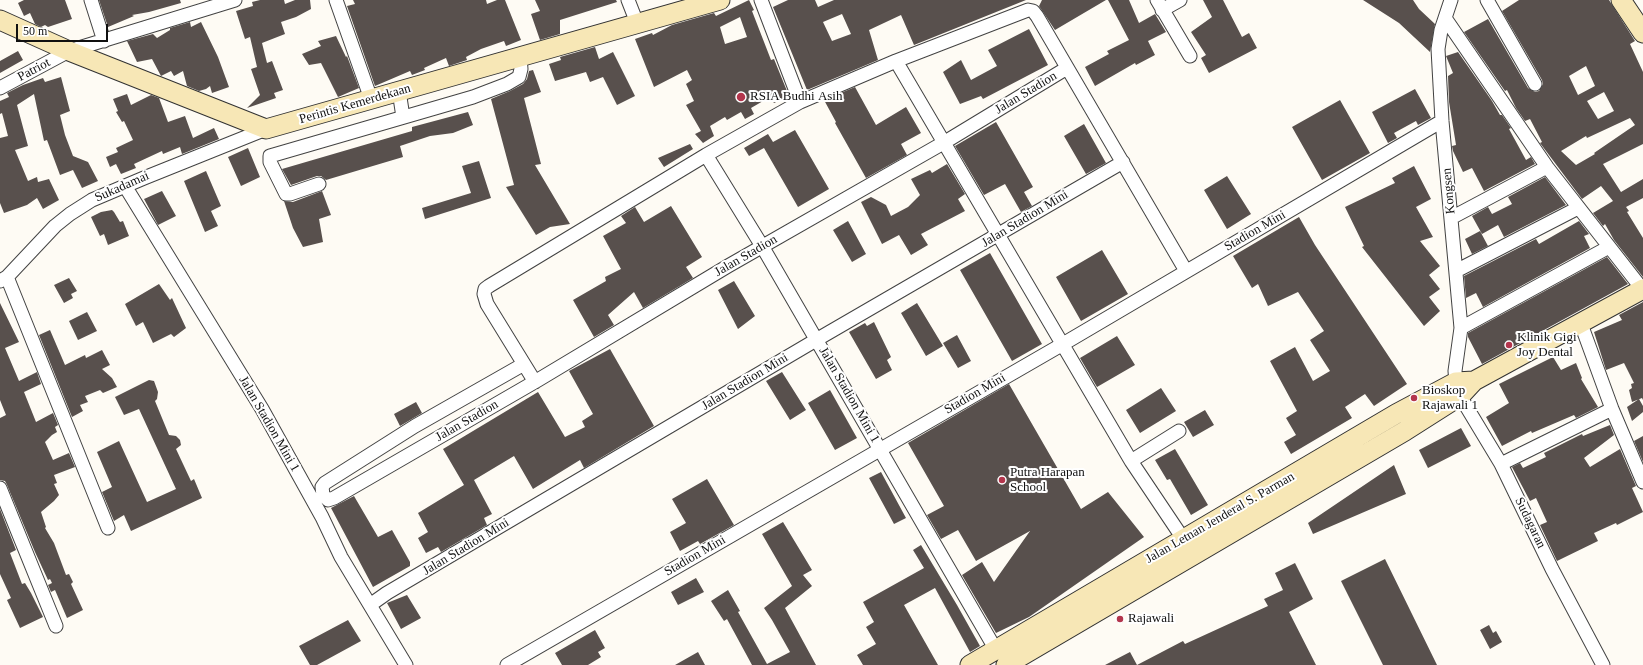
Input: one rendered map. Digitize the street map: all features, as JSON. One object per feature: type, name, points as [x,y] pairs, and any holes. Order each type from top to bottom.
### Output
[{"type":"street","points":[[91,0],[104,41]]},
{"type":"street","name":"Patriot","points":[[0,88],[68,51],[104,41],[200,5],[235,0]]},
{"type":"street","points":[[336,0],[371,99]]},
{"type":"street","points":[[628,0],[637,23]]},
{"type":"street","name":"Perintis Kemerdekaan","points":[[266,129],[720,0]]},
{"type":"street","points":[[761,0],[800,102]]},
{"type":"street","points":[[1180,0],[1160,5],[1190,56]]},
{"type":"street","name":"Kongsen","points":[[1452,0],[1445,18],[1438,49],[1442,121],[1461,328],[1455,371],[1464,386]]},
{"type":"street","points":[[1487,0],[1535,84]]},
{"type":"street","points":[[1621,0],[1643,33]]},
{"type":"street","points":[[535,382],[487,304],[484,294],[485,289],[706,155],[800,102],[896,61],[1028,10],[1033,11],[1037,16],[1186,271]]},
{"type":"street","points":[[1445,18],[1547,167],[1643,289]]},
{"type":"street","points":[[0,20],[68,51],[266,129]]},
{"type":"street","points":[[319,184],[286,194],[270,162],[270,156],[473,97],[507,84],[519,77],[521,69],[520,57]]},
{"type":"street","points":[[896,61],[945,142],[1131,461],[1184,540],[1193,556]]},
{"type":"street","name":"Jalan Stadion","points":[[322,517],[328,500],[535,382],[762,246],[945,142],[1067,68]]},
{"type":"street","points":[[399,91],[403,117]]},
{"type":"street","name":"Stadion Mini","points":[[507,665],[1062,344],[1442,121]]},
{"type":"street","name":"Sukadamai","points":[[3,279],[55,226],[92,200],[266,129]]},
{"type":"street","name":"Jalan Stadion Mini 1","points":[[706,155],[762,246],[997,651]]},
{"type":"street","name":"Jalan Stadion Mini","points":[[370,605],[394,589],[816,340],[1123,162]]},
{"type":"street","points":[[1451,218],[1547,167]]},
{"type":"street","name":"Jalan Stadion Mini 1","points":[[125,186],[262,409],[322,517],[341,556],[406,665]]},
{"type":"street","points":[[1456,271],[1578,208]]},
{"type":"street","points":[[1461,328],[1609,247]]},
{"type":"street","points":[[3,279],[108,528]]},
{"type":"street","name":"Jalan Letnan Jenderal S. Parman","points":[[997,651],[1396,414],[1464,386],[1581,324],[1643,289]]},
{"type":"street","points":[[1581,324],[1612,409],[1643,482]]},
{"type":"street","name":"Jalan Stadion","points":[[328,500],[323,495],[322,491],[322,487],[325,483],[414,426],[524,364]]},
{"type":"street","name":"Jalan Letnan Jenderal S. Parman","points":[[970,665],[1193,556],[1338,470],[1464,386]]},
{"type":"street","name":"Sudagaran","points":[[1464,386],[1552,569],[1603,665]]},
{"type":"street","points":[[1501,464],[1612,409]]},
{"type":"street","name":"Jalan Stadion","points":[[414,426],[425,445]]},
{"type":"street","points":[[1131,461],[1179,431]]},
{"type":"street","points":[[1329,454],[1338,470]]},
{"type":"street","points":[[0,488],[56,626]]},
{"type":"building","points":[[24,0],[65,0],[72,19],[48,27],[45,25],[41,27],[35,24],[30,13],[24,16],[18,3]]},
{"type":"building","points":[[99,0],[180,0],[181,3],[132,15],[134,16],[108,27]]},
{"type":"building","points":[[260,0],[284,0],[285,4],[295,0],[310,0],[311,9],[296,17],[281,22],[285,34],[262,43],[267,63],[272,61],[283,90],[274,93],[276,98],[247,108],[260,95],[251,69],[257,67],[250,37],[245,39],[236,11],[253,6],[252,2]]},
{"type":"building","points":[[353,0],[486,0],[487,4],[497,0],[505,0],[521,40],[506,46],[504,41],[481,49],[466,57],[467,60],[449,66],[446,58],[424,68],[425,70],[412,75],[410,71],[375,86],[347,6],[355,4]]},
{"type":"building","points":[[535,0],[616,0],[617,2],[560,20],[560,34],[540,40],[531,14],[540,11]]},
{"type":"building","points":[[749,0],[754,10],[752,11],[771,60],[774,59],[789,96],[774,103],[770,97],[751,108],[754,114],[745,119],[741,112],[727,120],[725,117],[710,126],[714,136],[703,143],[695,134],[701,131],[686,105],[694,101],[686,84],[692,80],[687,70],[654,87],[635,39],[652,33],[653,35],[672,25],[714,13],[716,16]],"holes":[[[740,17],[747,37],[725,44],[720,27]]]},
{"type":"building","points":[[788,0],[815,0],[818,7],[834,0],[1026,0],[914,45],[901,15],[869,30],[878,60],[807,90],[773,7]],"holes":[[[842,14],[851,34],[832,41],[823,22]]]},
{"type":"building","points":[[1042,0],[1106,0],[1055,30],[1039,6]]},
{"type":"building","points":[[1108,0],[1129,0],[1139,23],[1155,14],[1166,32],[1148,41],[1155,55],[1136,65],[1135,63],[1095,86],[1085,67],[1109,54],[1107,51],[1129,40]]},
{"type":"building","points":[[1203,0],[1223,0],[1242,37],[1249,33],[1257,48],[1209,73],[1201,58],[1206,55],[1191,32],[1212,17]]},
{"type":"building","points":[[1363,0],[1413,0],[1419,9],[1435,24],[1430,52],[1399,23]]},
{"type":"building","points":[[1519,0],[1609,0],[1635,41],[1630,44],[1643,72],[1643,144],[1603,164],[1621,192],[1643,179],[1643,198],[1626,207],[1629,211],[1627,212],[1643,238],[1643,277],[1614,240],[1605,224],[1603,226],[1593,213],[1613,201],[1601,186],[1582,199],[1540,143],[1542,142],[1530,119],[1525,121],[1516,108],[1507,90],[1505,91],[1464,32],[1488,19],[1528,88],[1535,92],[1539,91],[1543,84],[1542,80],[1502,11]],"holes":[[[1586,66],[1595,86],[1578,95],[1569,76]],[[1604,92],[1614,111],[1598,119],[1587,101]],[[1630,118],[1635,125],[1594,153],[1595,154],[1576,165],[1561,151],[1586,136],[1587,138]]]},
{"type":"building","points":[[190,22],[191,27],[201,22],[218,57],[229,87],[212,93],[210,86],[199,91],[187,86],[183,71],[174,76],[171,71],[161,76],[152,59],[137,62],[127,41],[153,34],[157,38],[170,30],[170,28]]},
{"type":"building","points":[[1029,29],[1048,65],[983,99],[981,96],[960,104],[943,72],[961,60],[971,80],[997,66],[988,50]]},
{"type":"building","points":[[336,36],[346,57],[347,56],[359,88],[338,97],[321,63],[309,65],[302,54],[321,46],[318,41]]},
{"type":"building","points":[[595,47],[599,59],[613,52],[635,96],[617,105],[603,77],[590,82],[586,72],[555,81],[549,64],[561,60],[560,57]]},
{"type":"building","points":[[18,51],[23,60],[0,73],[0,61]]},
{"type":"building","points":[[1458,52],[1500,115],[1502,115],[1511,128],[1509,129],[1526,160],[1531,157],[1535,164],[1484,191],[1472,168],[1463,172],[1452,146],[1456,145],[1449,102],[1448,76],[1453,73],[1446,56]]},
{"type":"building","points":[[533,70],[541,92],[524,98],[541,164],[535,165],[570,224],[550,227],[536,235],[506,187],[514,185],[491,99],[523,84],[527,79],[529,71]]},
{"type":"building","points":[[61,77],[70,111],[60,115],[65,135],[73,156],[88,162],[98,181],[82,188],[73,170],[60,175],[47,140],[44,141],[34,94],[17,105],[28,146],[15,150],[28,181],[37,177],[38,182],[49,179],[59,200],[43,209],[37,198],[27,205],[4,213],[0,203],[0,138],[8,136],[2,113],[0,114],[0,101],[9,97],[7,93],[23,85],[43,78],[45,82]]},
{"type":"building","points":[[855,87],[876,125],[906,107],[921,133],[901,144],[907,155],[866,178],[835,123],[836,122],[824,100]]},
{"type":"building","points":[[1415,89],[1431,118],[1418,125],[1416,121],[1394,133],[1397,138],[1388,143],[1372,112]]},
{"type":"building","points":[[127,94],[131,105],[151,95],[159,98],[168,122],[185,116],[193,138],[214,128],[219,139],[182,154],[180,147],[163,154],[162,151],[134,164],[136,168],[121,174],[116,164],[110,167],[106,157],[118,152],[116,148],[133,140],[124,121],[122,122],[116,112],[118,111],[113,99]]},
{"type":"building","points":[[1340,100],[1370,153],[1322,180],[1292,127]]},
{"type":"building","points":[[468,112],[473,125],[453,133],[430,136],[400,146],[403,157],[326,180],[321,176],[317,176],[291,185],[282,169],[412,131],[412,127]]},
{"type":"building","points":[[996,122],[1033,187],[1024,192],[1032,206],[1021,212],[1005,184],[984,195],[955,146]]},
{"type":"building","points":[[1084,124],[1106,163],[1086,174],[1064,136]]},
{"type":"building","points":[[795,130],[829,189],[798,207],[764,148],[749,156],[744,148],[768,134],[773,142]]},
{"type":"building","points":[[690,144],[693,149],[664,167],[658,158]]},
{"type":"building","points":[[248,148],[260,177],[241,186],[228,157]]},
{"type":"building","points":[[479,161],[491,198],[425,219],[422,208],[471,193],[462,166]]},
{"type":"building","points":[[947,164],[965,194],[958,199],[965,211],[921,234],[928,245],[911,255],[899,235],[882,244],[861,202],[871,197],[886,205],[891,216],[908,207],[920,195],[911,179],[930,170],[932,173]]},
{"type":"building","points":[[1414,166],[1431,199],[1416,207],[1433,237],[1420,241],[1440,266],[1429,275],[1440,289],[1429,297],[1440,311],[1424,326],[1362,247],[1364,246],[1345,207],[1395,183],[1392,178]]},
{"type":"building","points":[[206,171],[221,206],[211,211],[218,226],[205,232],[184,181]]},
{"type":"building","points":[[1227,176],[1251,214],[1227,229],[1204,190]]},
{"type":"building","points":[[1545,177],[1566,205],[1504,237],[1498,225],[1482,234],[1472,216],[1488,207],[1492,214],[1512,204],[1508,197]]},
{"type":"building","points":[[162,191],[176,216],[158,225],[144,199]]},
{"type":"building","points":[[322,191],[331,215],[319,219],[323,242],[303,247],[293,228],[284,201],[293,202]]},
{"type":"building","points":[[671,206],[702,257],[686,267],[693,278],[643,308],[634,292],[608,315],[614,325],[594,337],[573,300],[606,281],[605,277],[621,269],[603,236],[626,223],[621,216],[635,207],[644,222]]},
{"type":"building","points":[[112,210],[120,222],[123,221],[129,236],[108,245],[104,234],[100,236],[91,217],[101,212]]},
{"type":"building","points":[[1299,217],[1315,245],[1407,384],[1374,406],[1365,394],[1345,407],[1352,418],[1291,454],[1284,442],[1296,435],[1286,418],[1297,411],[1270,361],[1295,347],[1313,381],[1330,371],[1310,340],[1324,331],[1298,292],[1268,306],[1258,284],[1252,288],[1233,256]]},
{"type":"building","points":[[848,221],[866,254],[852,262],[833,230]]},
{"type":"building","points":[[1579,221],[1589,234],[1584,236],[1590,248],[1483,307],[1476,293],[1466,298],[1464,276],[1536,239],[1539,244]]},
{"type":"building","points":[[1480,231],[1488,246],[1472,254],[1465,239]]},
{"type":"building","points":[[1102,250],[1128,294],[1081,321],[1056,277]]},
{"type":"building","points":[[990,253],[1042,344],[1012,361],[960,270]]},
{"type":"building","points":[[1607,257],[1628,284],[1482,364],[1468,337],[1468,333]]},
{"type":"building","points":[[69,278],[77,291],[71,294],[73,298],[64,303],[54,285]]},
{"type":"building","points":[[734,281],[755,316],[738,329],[718,290]]},
{"type":"building","points":[[159,284],[170,300],[172,298],[186,328],[174,337],[171,334],[153,343],[143,322],[136,326],[125,304]]},
{"type":"building","points":[[1643,302],[1643,400],[1642,398],[1632,402],[1629,390],[1632,388],[1631,384],[1634,383],[1624,363],[1606,370],[1594,332],[1622,320],[1619,315]]},
{"type":"building","points":[[0,303],[19,342],[5,348],[19,381],[37,372],[41,384],[24,392],[36,422],[53,413],[58,425],[55,427],[57,432],[45,442],[53,460],[69,453],[75,467],[54,475],[57,483],[54,484],[59,495],[41,512],[46,527],[45,528],[54,543],[66,575],[69,574],[73,582],[71,584],[83,610],[67,618],[55,590],[51,592],[48,585],[52,583],[50,579],[48,580],[35,552],[7,485],[5,481],[0,480],[0,418],[6,415],[0,400]]},
{"type":"building","points":[[917,303],[943,346],[926,356],[901,313]]},
{"type":"building","points":[[87,312],[97,331],[78,340],[69,321]]},
{"type":"building","points":[[874,322],[891,357],[887,360],[892,370],[876,379],[849,332],[865,323],[867,326]]},
{"type":"building","points":[[50,330],[65,365],[85,355],[86,358],[102,350],[110,365],[102,369],[112,378],[117,387],[103,393],[100,390],[85,396],[88,402],[80,405],[83,411],[72,417],[39,335]]},
{"type":"building","points":[[957,335],[971,361],[958,368],[943,343]]},
{"type":"building","points":[[1117,336],[1135,365],[1097,387],[1080,358]]},
{"type":"building","points":[[610,349],[654,426],[584,468],[580,460],[533,489],[514,456],[474,480],[492,514],[484,518],[487,525],[441,552],[438,547],[426,553],[418,538],[428,532],[418,513],[464,485],[443,449],[538,392],[565,437],[585,427],[582,421],[593,414],[569,371]]},
{"type":"building","points":[[1553,357],[1561,370],[1576,363],[1582,378],[1581,379],[1598,407],[1576,418],[1574,415],[1532,433],[1531,431],[1502,446],[1486,417],[1509,403],[1499,384]]},
{"type":"building","points":[[782,372],[806,410],[790,420],[766,381]]},
{"type":"building","points":[[149,380],[154,381],[158,392],[157,399],[155,401],[169,435],[176,436],[180,440],[181,445],[176,449],[191,481],[194,479],[202,498],[131,531],[124,515],[114,521],[102,492],[112,487],[97,452],[119,441],[147,502],[176,489],[139,409],[124,415],[115,397]]},
{"type":"building","points":[[1009,384],[1081,509],[1108,492],[1144,537],[1029,617],[996,633],[962,575],[982,562],[994,582],[1030,531],[976,561],[958,530],[941,539],[927,515],[944,506],[908,443]]},
{"type":"building","points":[[1161,388],[1176,411],[1140,433],[1126,410]]},
{"type":"building","points":[[830,390],[857,438],[835,450],[808,403]]},
{"type":"building","points":[[1639,399],[1643,406],[1643,412],[1632,421],[1627,407]]},
{"type":"building","points":[[416,402],[422,413],[400,426],[394,414]]},
{"type":"building","points":[[1205,410],[1214,425],[1193,437],[1184,422]]},
{"type":"building","points":[[1610,425],[1614,435],[1584,458],[1590,467],[1620,449],[1636,486],[1632,488],[1643,512],[1617,525],[1616,523],[1594,533],[1598,541],[1557,561],[1540,525],[1547,522],[1536,498],[1530,501],[1512,467],[1520,463],[1523,468],[1546,457],[1544,453],[1582,434],[1583,436]]},
{"type":"building","points":[[1461,428],[1471,446],[1428,468],[1419,450]]},
{"type":"building","points":[[1643,436],[1643,462],[1634,441]]},
{"type":"building","points":[[1175,449],[1208,505],[1191,515],[1170,479],[1167,480],[1155,460]]},
{"type":"building","points":[[1394,465],[1406,494],[1313,534],[1308,523]]},
{"type":"building","points":[[881,472],[906,518],[894,524],[869,478]]},
{"type":"building","points":[[707,479],[734,525],[700,544],[698,541],[680,551],[670,532],[686,523],[672,499]]},
{"type":"building","points":[[354,496],[378,537],[392,530],[410,562],[410,566],[373,587],[331,508]]},
{"type":"building","points":[[0,509],[16,550],[10,553],[22,584],[25,583],[43,617],[20,628],[7,600],[11,598],[0,574]]},
{"type":"building","points":[[783,522],[812,570],[803,575],[812,586],[785,608],[816,665],[752,665],[727,619],[724,621],[711,601],[728,590],[740,611],[738,612],[767,664],[790,652],[764,608],[792,586],[762,534]]},
{"type":"building","points":[[921,545],[980,646],[970,652],[935,588],[904,605],[938,665],[863,665],[857,655],[876,644],[866,627],[874,622],[863,602],[924,568],[913,550]]},
{"type":"building","points":[[1385,559],[1437,665],[1383,665],[1341,581]]},
{"type":"building","points":[[1295,563],[1313,599],[1289,612],[1316,665],[1137,665],[1183,641],[1185,644],[1268,606],[1264,599],[1283,590],[1275,573]]},
{"type":"building","points":[[696,578],[704,592],[678,605],[671,592]]},
{"type":"building","points":[[407,595],[421,618],[401,629],[387,603]]},
{"type":"building","points":[[348,620],[361,641],[317,665],[310,665],[299,646]]},
{"type":"building","points":[[1489,625],[1493,633],[1496,631],[1502,642],[1490,649],[1480,630]]},
{"type":"building","points":[[595,630],[605,648],[598,652],[601,657],[588,665],[562,665],[555,653]]},
{"type":"building","points":[[698,652],[705,665],[675,665]]},
{"type":"building","points":[[1130,652],[1137,665],[1105,665]]},
{"type":"place","name":"RSIA Budhi Asih","points":[[741,97]]},
{"type":"place","name":"Klinik Gigi Joy Dental","points":[[1509,345]]},
{"type":"place","name":"Bioskop Rajawali 1","points":[[1414,398]]},
{"type":"place","name":"Putra Harapan School","points":[[1002,480]]},
{"type":"place","name":"Rajawali","points":[[1120,619]]}]
